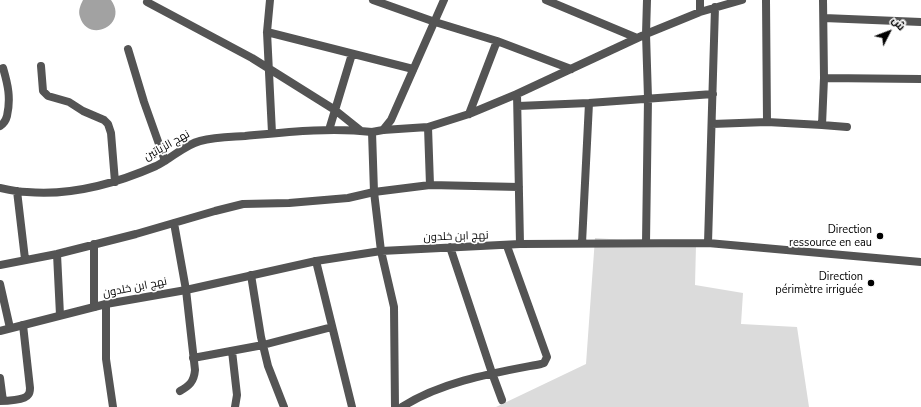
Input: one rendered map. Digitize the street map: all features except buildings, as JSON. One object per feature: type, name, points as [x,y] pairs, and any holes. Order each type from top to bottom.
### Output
[{"type":"street","points":[[270,0],[267,32],[272,133]]},
{"type":"street","points":[[373,0],[435,22],[497,41],[571,69]]},
{"type":"street","points":[[383,130],[388,125],[395,112],[444,0]]},
{"type":"street","points":[[546,0],[638,38]]},
{"type":"street","points":[[646,243],[648,98],[646,34],[647,0]]},
{"type":"street","points":[[700,0],[700,12]]},
{"type":"street","name":"نهج الزياتين","points":[[0,188],[27,192],[82,190],[115,182],[158,166],[199,141],[272,133],[329,130],[360,130],[372,132],[428,127],[469,114],[517,94],[646,34],[700,12],[742,0]]},
{"type":"street","points":[[766,0],[767,122]]},
{"type":"street","points":[[822,125],[824,78],[824,0]]},
{"type":"street","points":[[147,2],[252,58],[335,110],[360,130]]},
{"type":"street","points":[[708,243],[715,7]]},
{"type":"street","points":[[824,18],[921,22]]},
{"type":"street","points":[[267,32],[413,70]]},
{"type":"street","points":[[469,114],[497,41]]},
{"type":"street","points":[[128,49],[144,102],[165,161]]},
{"type":"street","points":[[329,130],[352,54]]},
{"type":"street","points":[[41,66],[43,91],[45,94],[68,102],[82,111],[104,120],[109,125],[112,133],[115,182]]},
{"type":"street","points":[[0,126],[6,120],[10,97],[3,68]]},
{"type":"street","points":[[824,78],[921,79]]},
{"type":"street","points":[[517,94],[520,244]]},
{"type":"street","points":[[518,106],[589,103],[713,94]]},
{"type":"street","points":[[582,243],[589,103]]},
{"type":"street","points":[[712,124],[767,122],[847,127]]},
{"type":"street","points":[[428,127],[430,185]]},
{"type":"street","points":[[372,132],[374,192],[381,251],[394,307],[395,407]]},
{"type":"street","points":[[0,265],[57,254],[243,204],[289,203],[348,198],[374,192],[430,185],[519,187]]},
{"type":"street","points":[[17,191],[25,259]]},
{"type":"street","points":[[174,223],[186,290],[195,370],[193,381],[189,386],[180,391]]},
{"type":"street","name":"نهج ابن خلدون","points":[[0,331],[106,304],[186,290],[316,262],[381,251],[450,247],[507,246],[520,244],[708,243],[921,262]]},
{"type":"street","points":[[94,244],[94,307]]},
{"type":"street","points":[[402,407],[425,394],[492,373],[544,363],[547,357],[507,246]]},
{"type":"street","points":[[450,247],[502,400]]},
{"type":"street","points":[[57,254],[60,315]]},
{"type":"street","points":[[316,262],[352,407]]},
{"type":"street","points":[[251,275],[268,366],[284,407]]},
{"type":"street","points":[[0,284],[10,328]]},
{"type":"street","points":[[106,304],[106,359],[113,407]]},
{"type":"street","points":[[0,378],[1,401],[26,397],[28,395],[30,388],[23,325]]},
{"type":"street","points":[[193,358],[263,345],[332,326]]},
{"type":"street","points":[[232,351],[237,395],[235,407]]},
{"type":"shaded area","points":[[83,0],[111,0],[115,9],[115,17],[111,23],[105,28],[98,30],[91,29],[84,25],[79,13]]},
{"type":"shaded area","points":[[595,238],[696,245],[695,285],[743,293],[741,324],[797,327],[809,407],[496,407],[586,364]]},
{"type":"place","name":"Direction ressource en eau","points":[[880,236]]},
{"type":"place","name":"Direction périmètre irriguée","points":[[871,283]]}]
